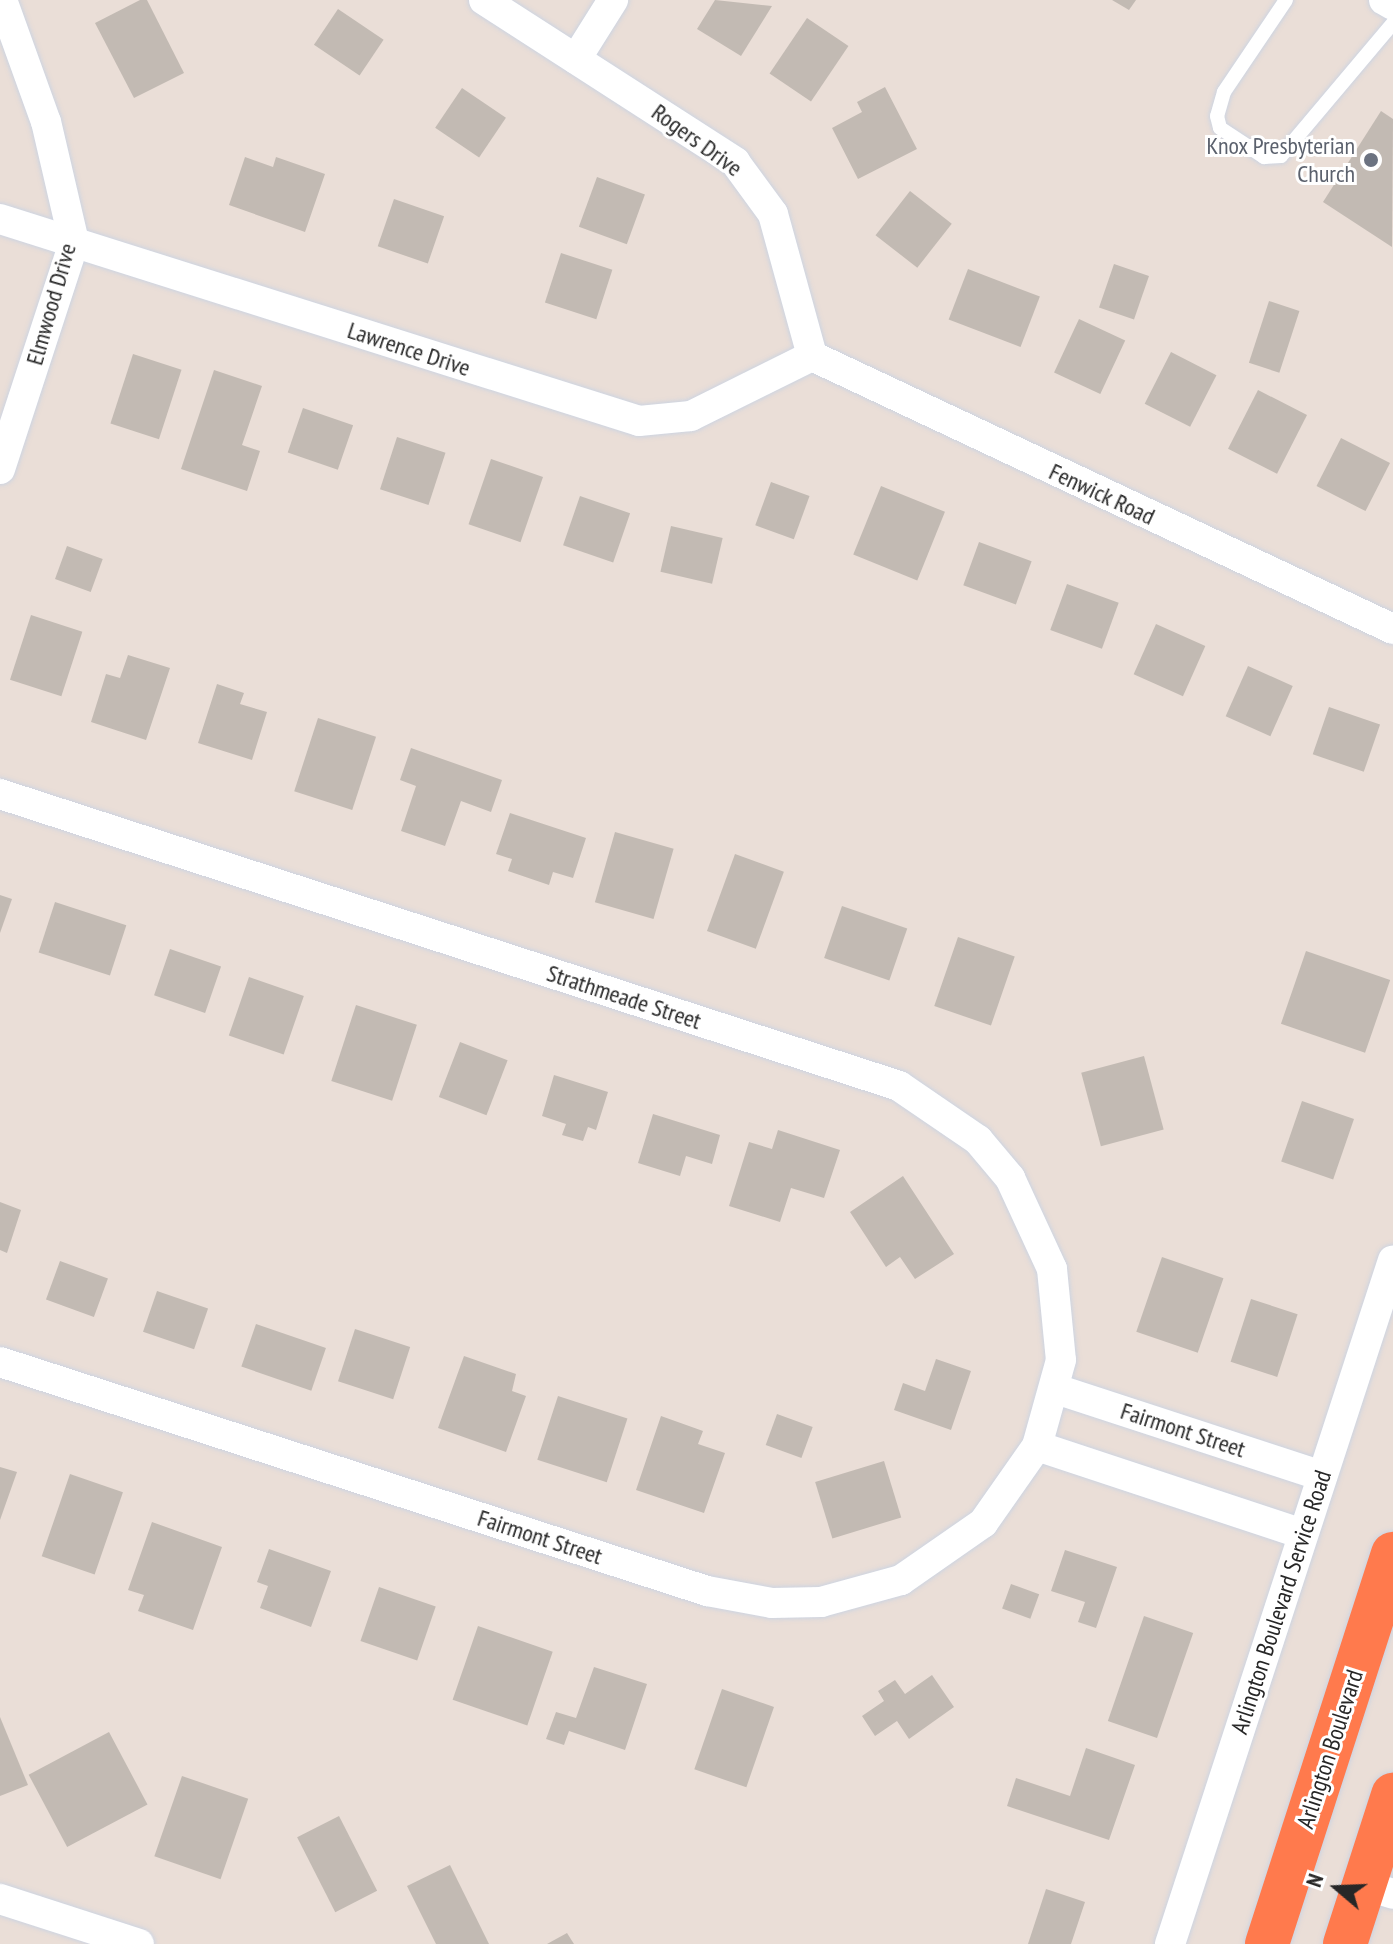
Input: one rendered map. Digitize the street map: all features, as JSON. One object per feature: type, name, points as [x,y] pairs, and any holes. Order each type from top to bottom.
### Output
[{"type":"highway","name":"Arlington Boulevard","points":[[1267,1944],[1393,1554]]},
{"type":"highway","points":[[1345,1944],[1379,1889],[1393,1795]]},
{"type":"street","name":"Elmwood Drive","points":[[0,469],[74,242],[46,122],[2,0]]},
{"type":"street","name":"Rogers Drive","points":[[484,0],[735,162],[755,184],[784,247],[812,356]]},
{"type":"street","points":[[576,59],[613,0]]},
{"type":"street","points":[[1384,0],[1393,5]]},
{"type":"street","name":"Lawrence Drive","points":[[0,219],[639,421],[691,416],[812,356]]},
{"type":"street","name":"Fenwick Road","points":[[812,356],[1393,629]]},
{"type":"street","name":"Strathmeade Street","points":[[0,794],[899,1086],[943,1111],[1010,1178],[1036,1223],[1060,1318],[1056,1389]]},
{"type":"street","name":"Arlington Boulevard Service Road","points":[[1170,1944],[1393,1260]]},
{"type":"street","name":"Fairmont Street","points":[[0,1362],[763,1603],[821,1602],[901,1580],[983,1523],[1037,1446],[1056,1389],[1322,1476]]},
{"type":"street","points":[[1037,1446],[1303,1534]]},
{"type":"street","points":[[0,1900],[139,1944]]},
{"type":"lane","points":[[1286,0],[1224,92],[1217,116],[1220,128],[1264,157],[1281,156],[1393,23]]},
{"type":"building","points":[[140,0],[147,0],[184,73],[134,98],[95,23]]},
{"type":"building","points":[[715,0],[772,6],[741,56],[697,29]]},
{"type":"building","points":[[1112,0],[1136,0],[1129,10]]},
{"type":"building","points":[[338,9],[384,40],[360,75],[314,45]]},
{"type":"building","points":[[807,18],[848,46],[811,102],[770,74]]},
{"type":"building","points":[[885,87],[917,149],[858,179],[832,128],[862,112],[857,102]]},
{"type":"building","points":[[462,88],[506,118],[479,157],[435,128]]},
{"type":"building","name":"Knox Presbyterian Church","points":[[1381,111],[1393,119],[1392,247],[1323,202]]},
{"type":"building","points":[[245,157],[273,167],[276,157],[325,174],[305,232],[229,205]]},
{"type":"building","points":[[597,177],[645,194],[627,244],[579,227]]},
{"type":"building","points":[[910,191],[952,224],[917,268],[876,235]]},
{"type":"building","points":[[394,199],[444,216],[428,264],[378,246]]},
{"type":"building","points":[[561,253],[612,270],[596,319],[545,302]]},
{"type":"building","points":[[1114,264],[1149,276],[1134,320],[1099,307]]},
{"type":"building","points":[[968,269],[1040,297],[1021,347],[949,319]]},
{"type":"building","points":[[1269,301],[1299,311],[1279,373],[1249,363]]},
{"type":"building","points":[[1079,319],[1125,341],[1100,394],[1054,372]]},
{"type":"building","points":[[1171,352],[1216,375],[1190,427],[1145,404]]},
{"type":"building","points":[[133,354],[182,370],[159,439],[110,423]]},
{"type":"building","points":[[214,370],[262,386],[242,445],[260,451],[247,491],[181,469]]},
{"type":"building","points":[[1258,390],[1307,415],[1277,474],[1228,449]]},
{"type":"building","points":[[303,408],[353,425],[338,470],[288,452]]},
{"type":"building","points":[[397,437],[446,453],[429,505],[380,489]]},
{"type":"building","points":[[1341,438],[1390,463],[1365,511],[1316,486]]},
{"type":"building","points":[[491,459],[543,477],[521,542],[469,524]]},
{"type":"building","points":[[771,482],[810,496],[794,539],[755,525]]},
{"type":"building","points":[[881,486],[945,512],[917,580],[853,555]]},
{"type":"building","points":[[580,496],[630,513],[613,562],[563,545]]},
{"type":"building","points":[[671,526],[723,538],[712,584],[660,572]]},
{"type":"building","points":[[979,542],[1032,561],[1016,604],[963,585]]},
{"type":"building","points":[[67,546],[103,559],[91,592],[55,579]]},
{"type":"building","points":[[1067,584],[1119,603],[1102,649],[1050,630]]},
{"type":"building","points":[[31,615],[82,632],[61,696],[10,680]]},
{"type":"building","points":[[1156,624],[1205,646],[1183,696],[1134,674]]},
{"type":"building","points":[[128,655],[170,668],[146,740],[91,722],[106,674],[120,678]]},
{"type":"building","points":[[1248,666],[1293,686],[1270,736],[1226,716]]},
{"type":"building","points":[[217,684],[244,693],[240,704],[267,712],[252,760],[198,743]]},
{"type":"building","points":[[1329,707],[1380,725],[1364,772],[1313,754]]},
{"type":"building","points":[[318,718],[376,737],[352,810],[294,791]]},
{"type":"building","points":[[411,748],[502,780],[491,812],[461,801],[445,846],[401,831],[416,786],[400,780]]},
{"type":"building","points":[[510,813],[586,838],[573,878],[553,872],[549,885],[508,871],[512,859],[496,854]]},
{"type":"building","points":[[615,832],[674,849],[654,919],[595,902]]},
{"type":"building","points":[[735,854],[784,872],[756,949],[707,931]]},
{"type":"building","points":[[0,895],[12,899],[0,933]]},
{"type":"building","points":[[55,902],[126,925],[110,976],[39,952]]},
{"type":"building","points":[[842,906],[907,928],[889,980],[824,958]]},
{"type":"building","points":[[958,937],[1015,957],[991,1026],[934,1006]]},
{"type":"building","points":[[170,949],[221,967],[205,1013],[154,995]]},
{"type":"building","points":[[1306,951],[1390,980],[1365,1053],[1281,1024]]},
{"type":"building","points":[[249,977],[304,996],[284,1055],[229,1036]]},
{"type":"building","points":[[356,1005],[417,1025],[392,1101],[331,1081]]},
{"type":"building","points":[[460,1042],[508,1060],[486,1115],[439,1097]]},
{"type":"building","points":[[1144,1056],[1164,1129],[1101,1146],[1081,1073]]},
{"type":"building","points":[[554,1075],[608,1092],[596,1130],[588,1127],[583,1141],[562,1135],[566,1124],[542,1116]]},
{"type":"building","points":[[1302,1101],[1354,1119],[1333,1179],[1281,1162]]},
{"type":"building","points":[[653,1114],[720,1135],[712,1164],[686,1156],[680,1176],[638,1163]]},
{"type":"building","points":[[778,1130],[840,1150],[824,1198],[791,1188],[780,1222],[729,1206],[749,1142],[772,1149]]},
{"type":"building","points":[[903,1176],[954,1254],[915,1279],[900,1257],[886,1267],[850,1212]]},
{"type":"building","points":[[0,1202],[21,1210],[7,1253],[0,1250]]},
{"type":"building","points":[[1162,1257],[1223,1278],[1198,1353],[1136,1332]]},
{"type":"building","points":[[60,1261],[108,1278],[94,1317],[46,1300]]},
{"type":"building","points":[[157,1291],[208,1309],[194,1349],[143,1332]]},
{"type":"building","points":[[1251,1299],[1298,1314],[1277,1377],[1231,1362]]},
{"type":"building","points":[[256,1324],[326,1348],[311,1391],[241,1367]]},
{"type":"building","points":[[355,1329],[410,1347],[393,1399],[338,1381]]},
{"type":"building","points":[[464,1356],[516,1374],[512,1391],[526,1396],[506,1452],[438,1428]]},
{"type":"building","points":[[936,1359],[971,1371],[951,1430],[894,1410],[903,1383],[925,1391]]},
{"type":"building","points":[[558,1396],[627,1419],[607,1482],[537,1460]]},
{"type":"building","points":[[777,1414],[813,1427],[801,1458],[766,1445]]},
{"type":"building","points":[[661,1416],[703,1431],[698,1444],[725,1453],[704,1513],[636,1490]]},
{"type":"building","points":[[884,1461],[901,1517],[832,1538],[815,1482]]},
{"type":"building","points":[[0,1467],[17,1472],[0,1520]]},
{"type":"building","points":[[70,1474],[123,1492],[95,1574],[42,1556]]},
{"type":"building","points":[[152,1522],[222,1547],[193,1630],[138,1611],[144,1595],[128,1590]]},
{"type":"building","points":[[269,1549],[331,1571],[311,1627],[260,1608],[268,1586],[257,1582]]},
{"type":"building","points":[[1065,1550],[1117,1567],[1096,1628],[1078,1622],[1085,1602],[1051,1591]]},
{"type":"building","points":[[1011,1584],[1039,1594],[1030,1619],[1002,1608]]},
{"type":"building","points":[[379,1587],[436,1607],[417,1660],[360,1641]]},
{"type":"building","points":[[1144,1616],[1193,1633],[1157,1738],[1108,1721]]},
{"type":"building","points":[[478,1626],[553,1652],[527,1725],[453,1700]]},
{"type":"building","points":[[594,1667],[647,1684],[625,1750],[569,1731],[564,1745],[546,1739],[556,1712],[576,1718]]},
{"type":"building","points":[[932,1675],[954,1707],[909,1739],[897,1721],[875,1736],[862,1716],[884,1701],[878,1691],[895,1680],[905,1694]]},
{"type":"building","points":[[722,1689],[774,1707],[746,1787],[694,1769]]},
{"type":"building","points":[[0,1717],[28,1785],[0,1796]]},
{"type":"building","points":[[109,1732],[147,1804],[67,1847],[29,1775]]},
{"type":"building","points":[[1086,1748],[1135,1765],[1109,1840],[1007,1806],[1016,1778],[1070,1796]]},
{"type":"building","points":[[182,1776],[248,1799],[221,1879],[154,1856]]},
{"type":"building","points":[[339,1816],[377,1891],[335,1912],[297,1837]]},
{"type":"building","points":[[450,1865],[489,1944],[436,1944],[407,1886]]},
{"type":"building","points":[[1046,1889],[1085,1902],[1071,1944],[1028,1944]]},
{"type":"building","points":[[567,1933],[574,1944],[547,1944]]},
{"type":"place","name":"Knox Presbyterian Church","points":[[1371,160]]}]
